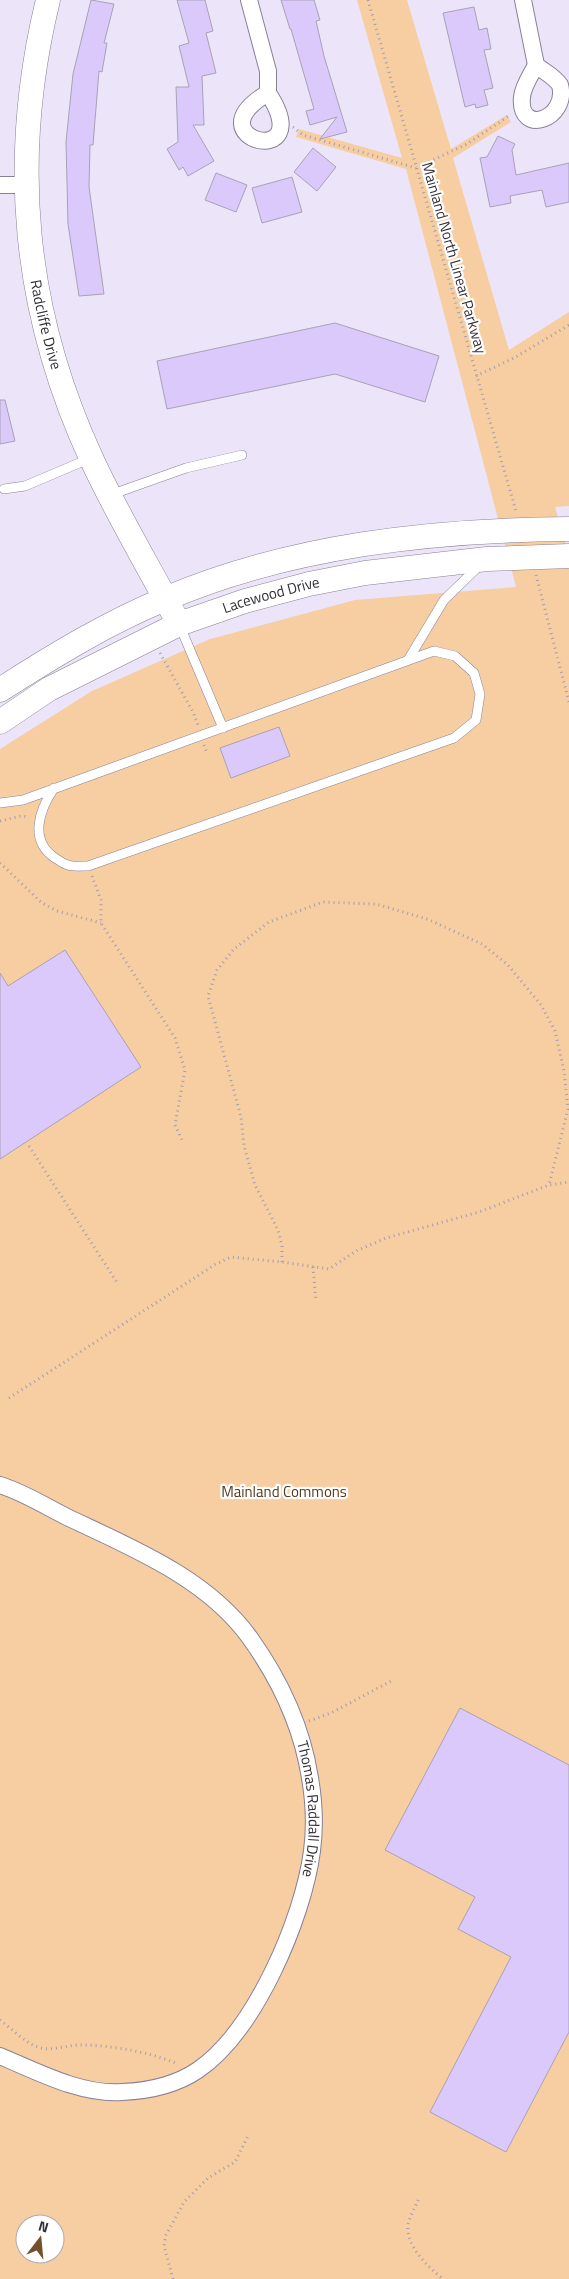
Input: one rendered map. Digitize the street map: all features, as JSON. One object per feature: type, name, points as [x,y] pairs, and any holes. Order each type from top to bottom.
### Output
[{"type":"main road","name":"Radcliffe Drive","points":[[48,0],[36,49],[29,98],[26,185],[29,244],[48,338],[64,389],[92,458],[179,624]]},
{"type":"main road","name":"Lacewood Drive","points":[[0,690],[63,650],[165,598],[241,572],[334,549],[418,537],[522,529],[569,528]]},
{"type":"main road","name":"Lacewood Drive","points":[[0,722],[49,689],[179,624],[245,601],[309,584],[364,573],[487,559],[569,556]]},
{"type":"street","points":[[249,0],[268,71],[268,93],[281,118],[280,130],[271,139],[258,141],[252,139],[242,123],[246,111],[252,104],[268,93]]},
{"type":"street","points":[[523,0],[536,65],[522,96],[522,106],[531,117],[544,121],[557,116],[564,104],[563,90],[558,83],[536,65]]},
{"type":"street","points":[[0,185],[26,185]]},
{"type":"street","name":"Thomas Raddall Drive","points":[[0,2056],[56,2079],[88,2088],[120,2092],[150,2089],[191,2074],[222,2049],[254,2006],[283,1950],[307,1879],[312,1850],[314,1815],[310,1778],[297,1725],[272,1670],[248,1636],[217,1602],[174,1571],[3,1484]]},
{"type":"lane","points":[[110,495],[186,468],[242,455]]},
{"type":"lane","points":[[4,489],[25,486],[92,458]]},
{"type":"lane","points":[[408,660],[444,600],[461,581],[487,559]]},
{"type":"lane","points":[[179,624],[223,728]]},
{"type":"lane","points":[[0,803],[23,800],[54,788],[434,651],[455,656],[474,673],[480,694],[476,720],[454,738],[88,866],[67,865],[48,853],[39,837],[39,818],[44,804],[54,788]]},
{"type":"path","name":"Mainland North Linear Parkway","points":[[368,0],[518,516]]},
{"type":"path","points":[[281,118],[303,135],[416,168],[466,144],[522,106]]},
{"type":"path","points":[[476,376],[514,358],[569,325]]},
{"type":"path","points":[[534,567],[569,702]]},
{"type":"path","points":[[160,653],[193,712],[201,735]]},
{"type":"path","points":[[0,863],[42,902],[57,911],[102,923]]},
{"type":"path","points":[[88,866],[101,900],[102,923],[175,1038],[185,1070],[175,1125],[182,1140]]},
{"type":"path","points":[[282,1262],[282,1246],[278,1230],[255,1186],[244,1146],[241,1117],[208,996],[217,970],[234,949],[269,922],[323,902],[376,904],[427,919],[482,944],[507,964],[541,1005],[555,1031],[564,1071],[568,1109],[549,1186]]},
{"type":"path","points":[[29,1146],[118,1284]]},
{"type":"path","points":[[9,1398],[216,1264],[232,1257],[282,1262],[329,1270],[356,1251],[386,1238],[479,1212],[549,1186],[569,1182]]},
{"type":"path","points":[[313,1267],[316,1301]]},
{"type":"path","points":[[297,1725],[331,1713],[393,1680]]},
{"type":"path","points":[[0,2020],[29,2042],[41,2048],[82,2045],[117,2048],[168,2059],[181,2065],[191,2074]]},
{"type":"path","points":[[172,2279],[164,2246],[166,2235],[184,2202],[208,2178],[234,2162],[248,2136]]},
{"type":"path","points":[[418,2200],[408,2224],[408,2240],[433,2271],[443,2279]]},
{"type":"green space","name":"Mainland Commons","points":[[357,0],[407,0],[451,149],[507,115],[511,122],[453,158],[509,350],[569,312],[569,506],[555,507],[569,556],[569,2279],[0,2279],[0,749],[92,691],[210,639],[355,600],[516,587],[406,169],[296,137],[299,129],[402,158]]},
{"type":"building","points":[[91,0],[114,4],[104,43],[107,43],[102,72],[99,71],[93,145],[90,145],[89,187],[104,294],[79,296],[68,224],[66,142],[73,74]]},
{"type":"building","points":[[177,0],[205,0],[213,31],[206,33],[216,73],[202,76],[204,125],[193,125],[214,161],[188,176],[183,167],[179,170],[167,149],[178,142],[176,87],[189,87],[179,46],[189,43]]},
{"type":"building","points":[[281,0],[314,0],[320,20],[316,21],[324,56],[347,132],[320,139],[337,117],[310,125],[306,111],[314,109]]},
{"type":"building","points":[[474,7],[479,30],[487,28],[491,49],[484,50],[493,88],[484,90],[488,105],[476,108],[475,104],[465,107],[443,13]]},
{"type":"building","points":[[498,136],[515,144],[512,150],[516,175],[569,163],[569,202],[546,207],[542,190],[510,196],[511,203],[490,207],[480,158],[487,157]]},
{"type":"building","points":[[313,148],[336,167],[317,191],[294,172]]},
{"type":"building","points":[[216,173],[247,185],[236,212],[205,200]]},
{"type":"building","points":[[292,177],[302,212],[262,223],[252,188]]},
{"type":"building","points":[[335,323],[439,356],[425,402],[335,374],[167,409],[157,361]]},
{"type":"building","points":[[0,400],[5,400],[15,441],[0,444]]},
{"type":"building","points":[[279,727],[290,756],[231,778],[220,748]]},
{"type":"building","points":[[65,950],[141,1067],[0,1159],[0,973],[8,986]]},
{"type":"building","points":[[460,1708],[569,1765],[569,2032],[506,2152],[430,2112],[511,1957],[458,1929],[475,1897],[385,1850]]}]
